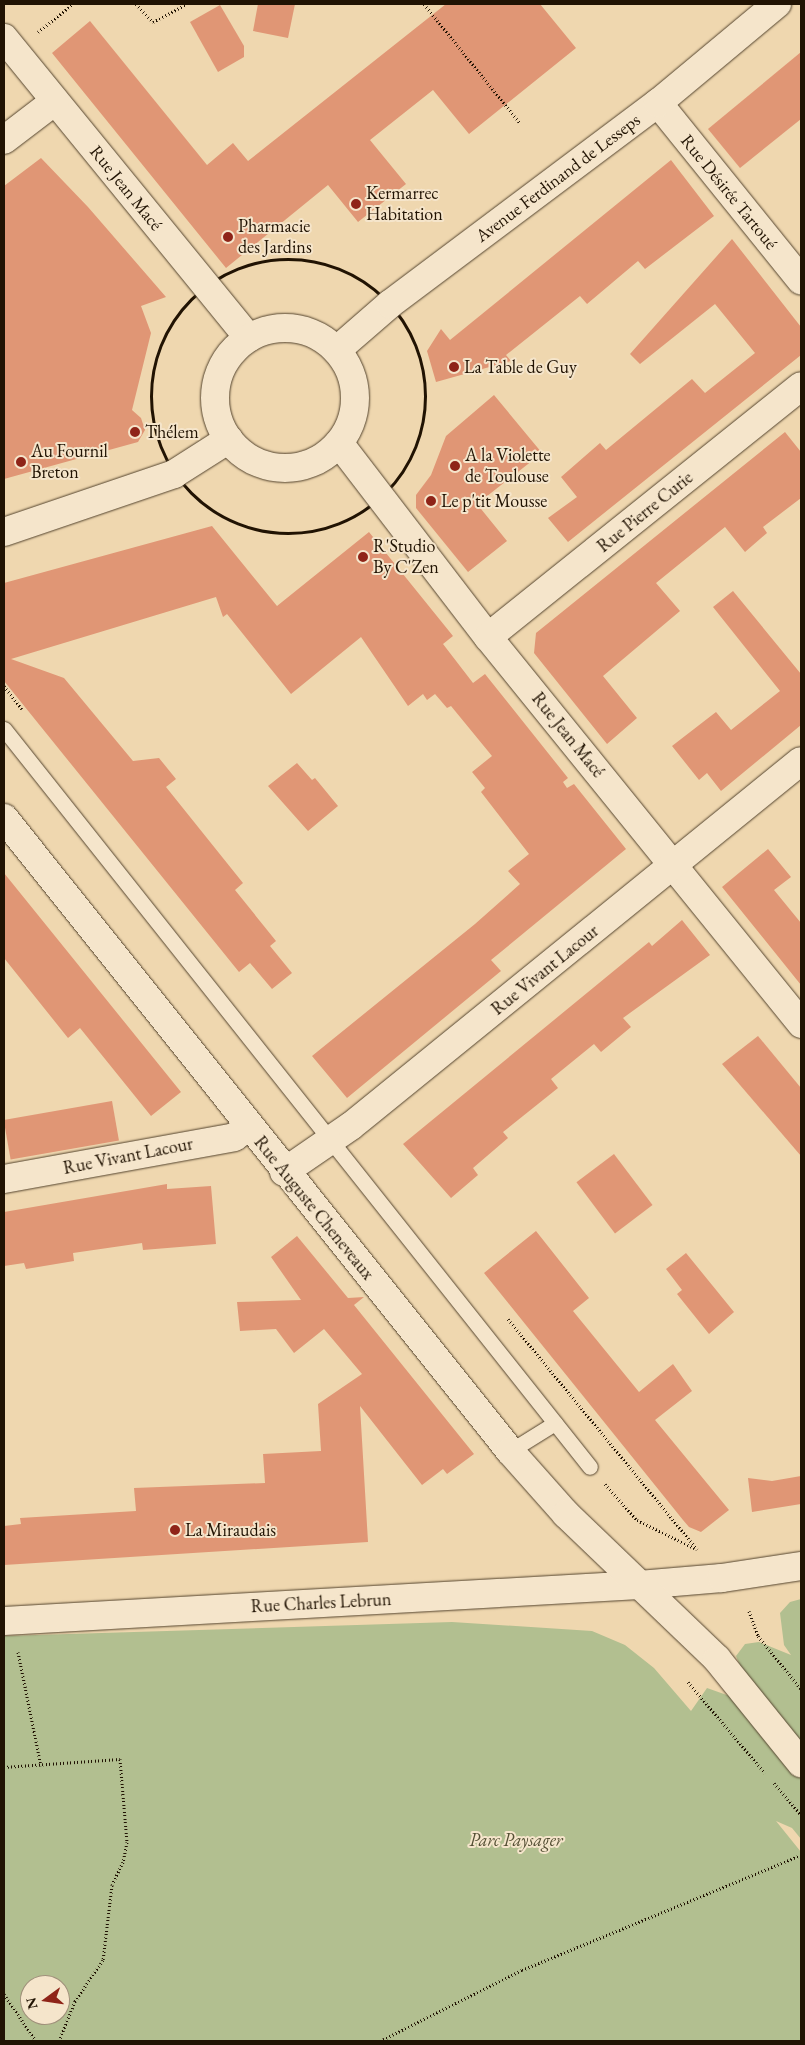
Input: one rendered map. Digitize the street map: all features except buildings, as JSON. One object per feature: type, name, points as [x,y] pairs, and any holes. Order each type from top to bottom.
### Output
[{"type":"street","name":"Avenue Ferdinand de Lesseps","points":[[337,350],[390,304],[658,103],[777,4]]},
{"type":"street","name":"Rue Jean Macé","points":[[9,45],[249,338]]},
{"type":"street","points":[[4,140],[55,101]]},
{"type":"street","name":"Rue Désirée Tartoué","points":[[658,103],[801,280]]},
{"type":"street","points":[[302,329],[320,336],[337,350],[348,367],[354,386],[355,406],[349,426],[339,443],[323,457],[304,465],[283,468],[262,464],[244,454],[229,439],[218,418],[215,396],[220,372],[227,359],[249,338],[265,330],[302,329]]},
{"type":"street","name":"Rue Pierre Curie","points":[[488,637],[801,386]]},
{"type":"street","points":[[4,532],[174,474],[229,439]]},
{"type":"street","name":"Rue Jean Macé","points":[[339,443],[380,499],[488,637],[801,1024]]},
{"type":"street","name":"Rue Vivant Lacour","points":[[284,1172],[331,1140],[674,866],[801,761]]},
{"type":"street","name":"Rue Auguste Cheneveaux","points":[[4,818],[284,1172],[510,1450],[558,1506],[718,1659],[801,1763]]},
{"type":"street","name":"Rue Vivant Lacour","points":[[4,1179],[234,1137],[249,1126]]},
{"type":"street","name":"Rue Charles Lebrun","points":[[4,1621],[639,1585],[722,1578],[801,1566]]},
{"type":"lane","points":[[4,729],[590,1466]]},
{"type":"lane","points":[[510,1450],[555,1423]]},
{"type":"path","points":[[9,45],[73,4]]},
{"type":"path","points":[[136,4],[153,22],[187,4]]},
{"type":"path","points":[[424,4],[520,123]]},
{"type":"path","points":[[273,258],[318,261],[351,273],[390,304],[410,333],[421,364],[425,403],[419,437],[406,467],[380,499],[344,522],[324,529],[272,533],[239,525],[215,513],[191,494],[174,474],[159,444],[150,411],[154,361],[168,328],[192,296],[225,272],[247,264],[273,258]]},
{"type":"path","points":[[507,1318],[697,1549],[637,1520],[590,1466]]},
{"type":"path","points":[[749,1610],[758,1636],[801,1689]]},
{"type":"path","points":[[21,1660],[41,1766]]},
{"type":"path","points":[[688,1682],[801,1815]]},
{"type":"path","points":[[4,1768],[120,1759],[127,1842],[123,1862],[112,1885],[103,1960],[75,2001],[59,2041]]},
{"type":"path","points":[[380,2041],[522,1970],[801,1855]]},
{"type":"path","points":[[4,1994],[36,2041]]},
{"type":"green space","points":[[801,1599],[801,1745],[743,1673],[736,1656],[745,1644],[759,1642],[791,1655],[784,1645],[780,1613],[790,1602]]},
{"type":"green space","name":"Parc Paysager","points":[[452,1622],[592,1631],[625,1645],[654,1668],[691,1711],[707,1688],[738,1699],[801,1777],[801,1839],[792,1828],[776,1821],[801,1852],[801,2041],[4,2041],[4,1636]]},
{"type":"place","name":"Kermarrec Habitation","points":[[356,204]]},
{"type":"place","name":"Pharmacie des Jardins","points":[[228,237]]},
{"type":"place","name":"La Table de Guy","points":[[454,367]]},
{"type":"place","name":"Thélem","points":[[135,432]]},
{"type":"place","name":"Au Fournil Breton","points":[[21,462]]},
{"type":"place","name":"A la Violette de Toulouse","points":[[455,466]]},
{"type":"place","name":"Le p'tit Mousse","points":[[431,501]]},
{"type":"place","name":"R'Studio By C'Zen","points":[[363,557]]},
{"type":"place","name":"La Miraudais","points":[[175,1530]]}]
